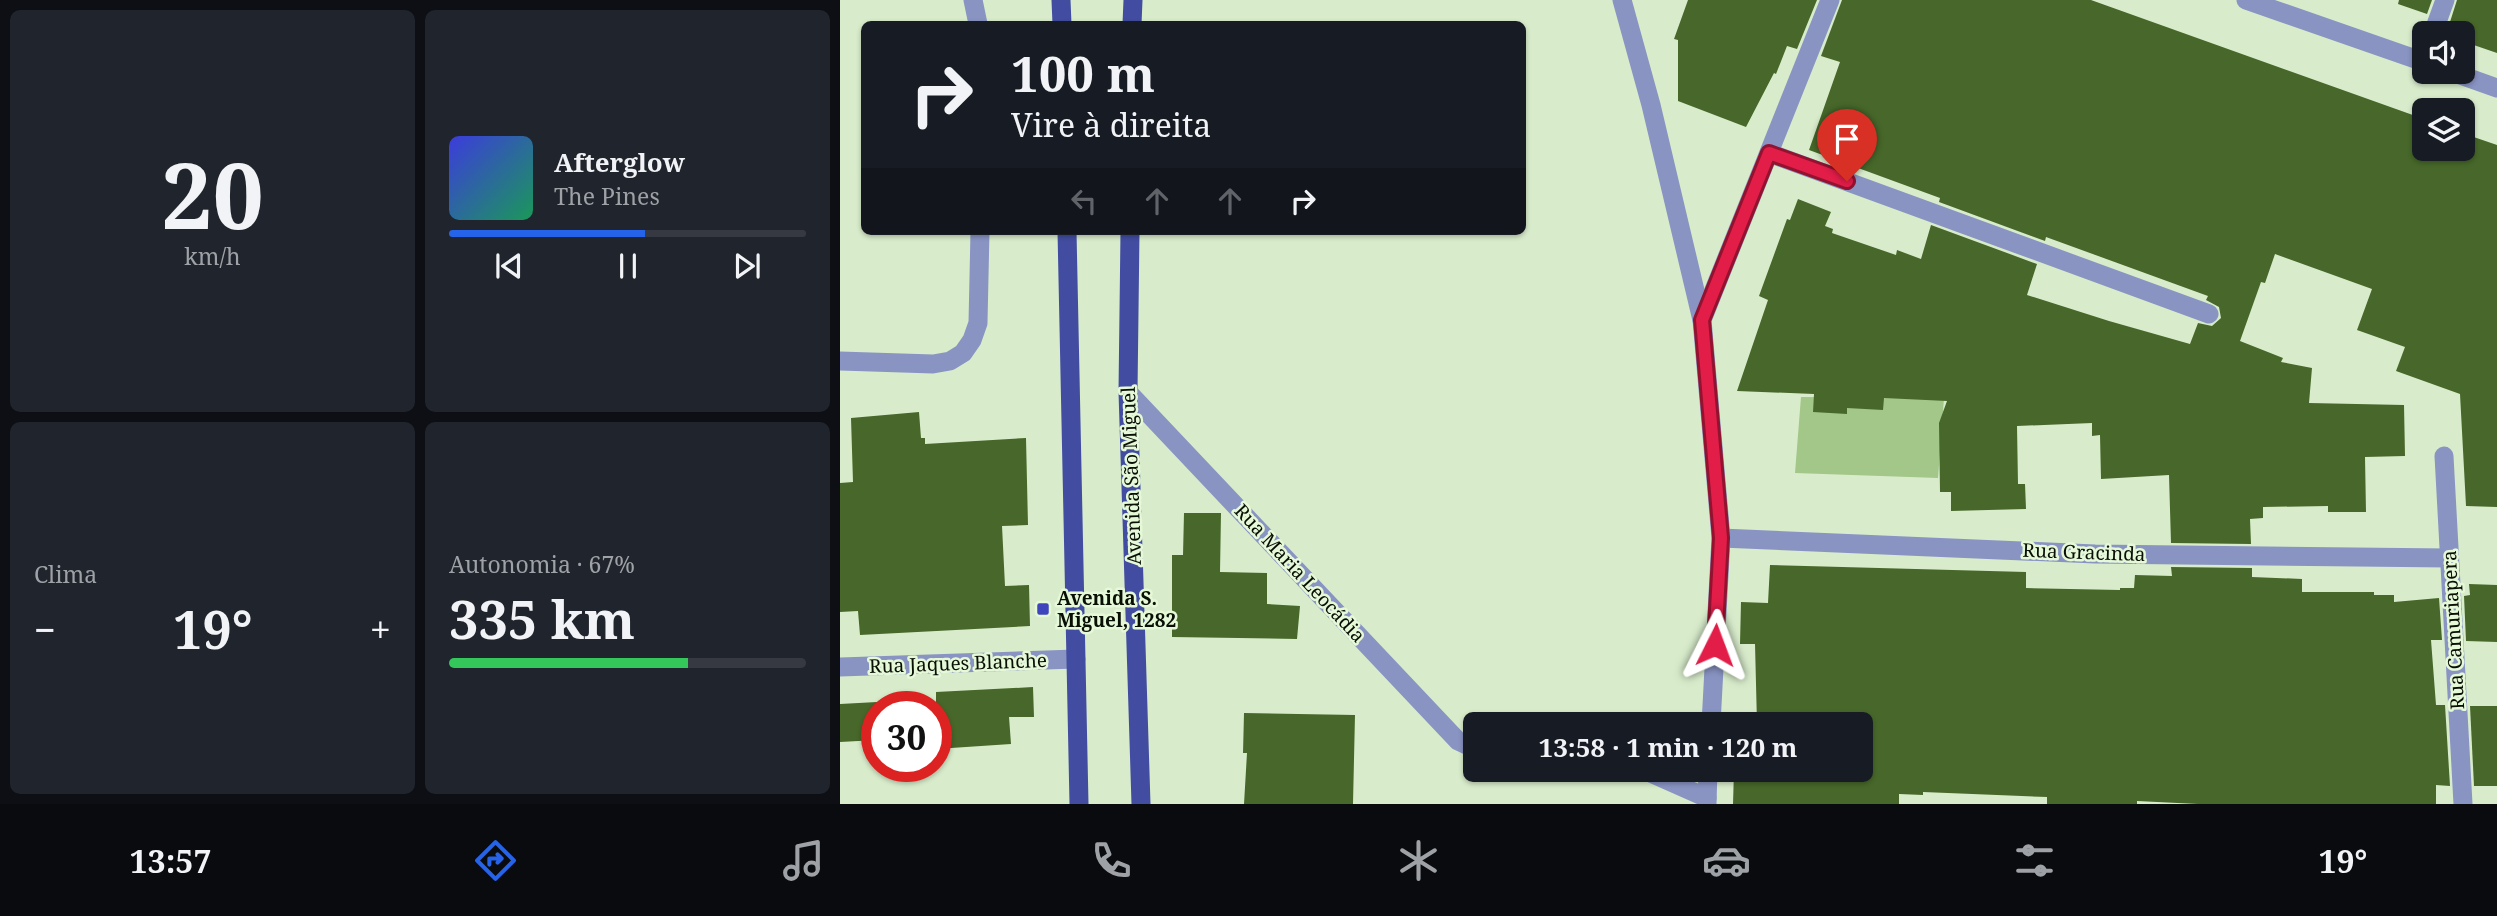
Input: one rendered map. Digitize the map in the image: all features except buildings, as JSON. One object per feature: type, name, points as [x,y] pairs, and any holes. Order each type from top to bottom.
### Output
[{"type":"main road","points":[[1061,0],[1062,21]]},
{"type":"main road","points":[[1132,21],[1133,0]]},
{"type":"main road","points":[[1066,235],[1079,804]]},
{"type":"main road","name":"Avenida São Miguel","points":[[1130,235],[1128,392],[1141,804]]},
{"type":"street","points":[[973,0],[977,21]]},
{"type":"street","points":[[1622,0],[1651,105],[1702,320],[1721,538],[1712,712]]},
{"type":"street","points":[[1702,320],[1830,0]]},
{"type":"street","points":[[2246,0],[2412,57]]},
{"type":"street","points":[[2437,21],[2445,0]]},
{"type":"street","points":[[2475,80],[2497,88]]},
{"type":"street","points":[[1769,153],[2209,314]]},
{"type":"street","points":[[840,361],[933,364],[963,353],[972,340],[978,323],[979,235]]},
{"type":"street","name":"Rua Maria Leocádia","points":[[1128,392],[1463,744]]},
{"type":"street","name":"Rua Camuriapera","points":[[2444,456],[2463,804]]},
{"type":"street","name":"Rua Gracinda","points":[[1721,538],[2095,554],[2448,558]]},
{"type":"street","name":"Rua Jaques Blanche","points":[[840,667],[1076,659]]},
{"type":"street","points":[[1672,782],[1707,801],[1708,782]]},
{"type":"green space","points":[[1801,397],[1944,398],[1938,478],[1795,473]]},
{"type":"place","name":"Avenida S. Miguel, 1282","points":[[1043,609]]},
{"type":"route","points":[[1715,645],[1721,538],[1702,320],[1769,153],[1847,181]]}]
